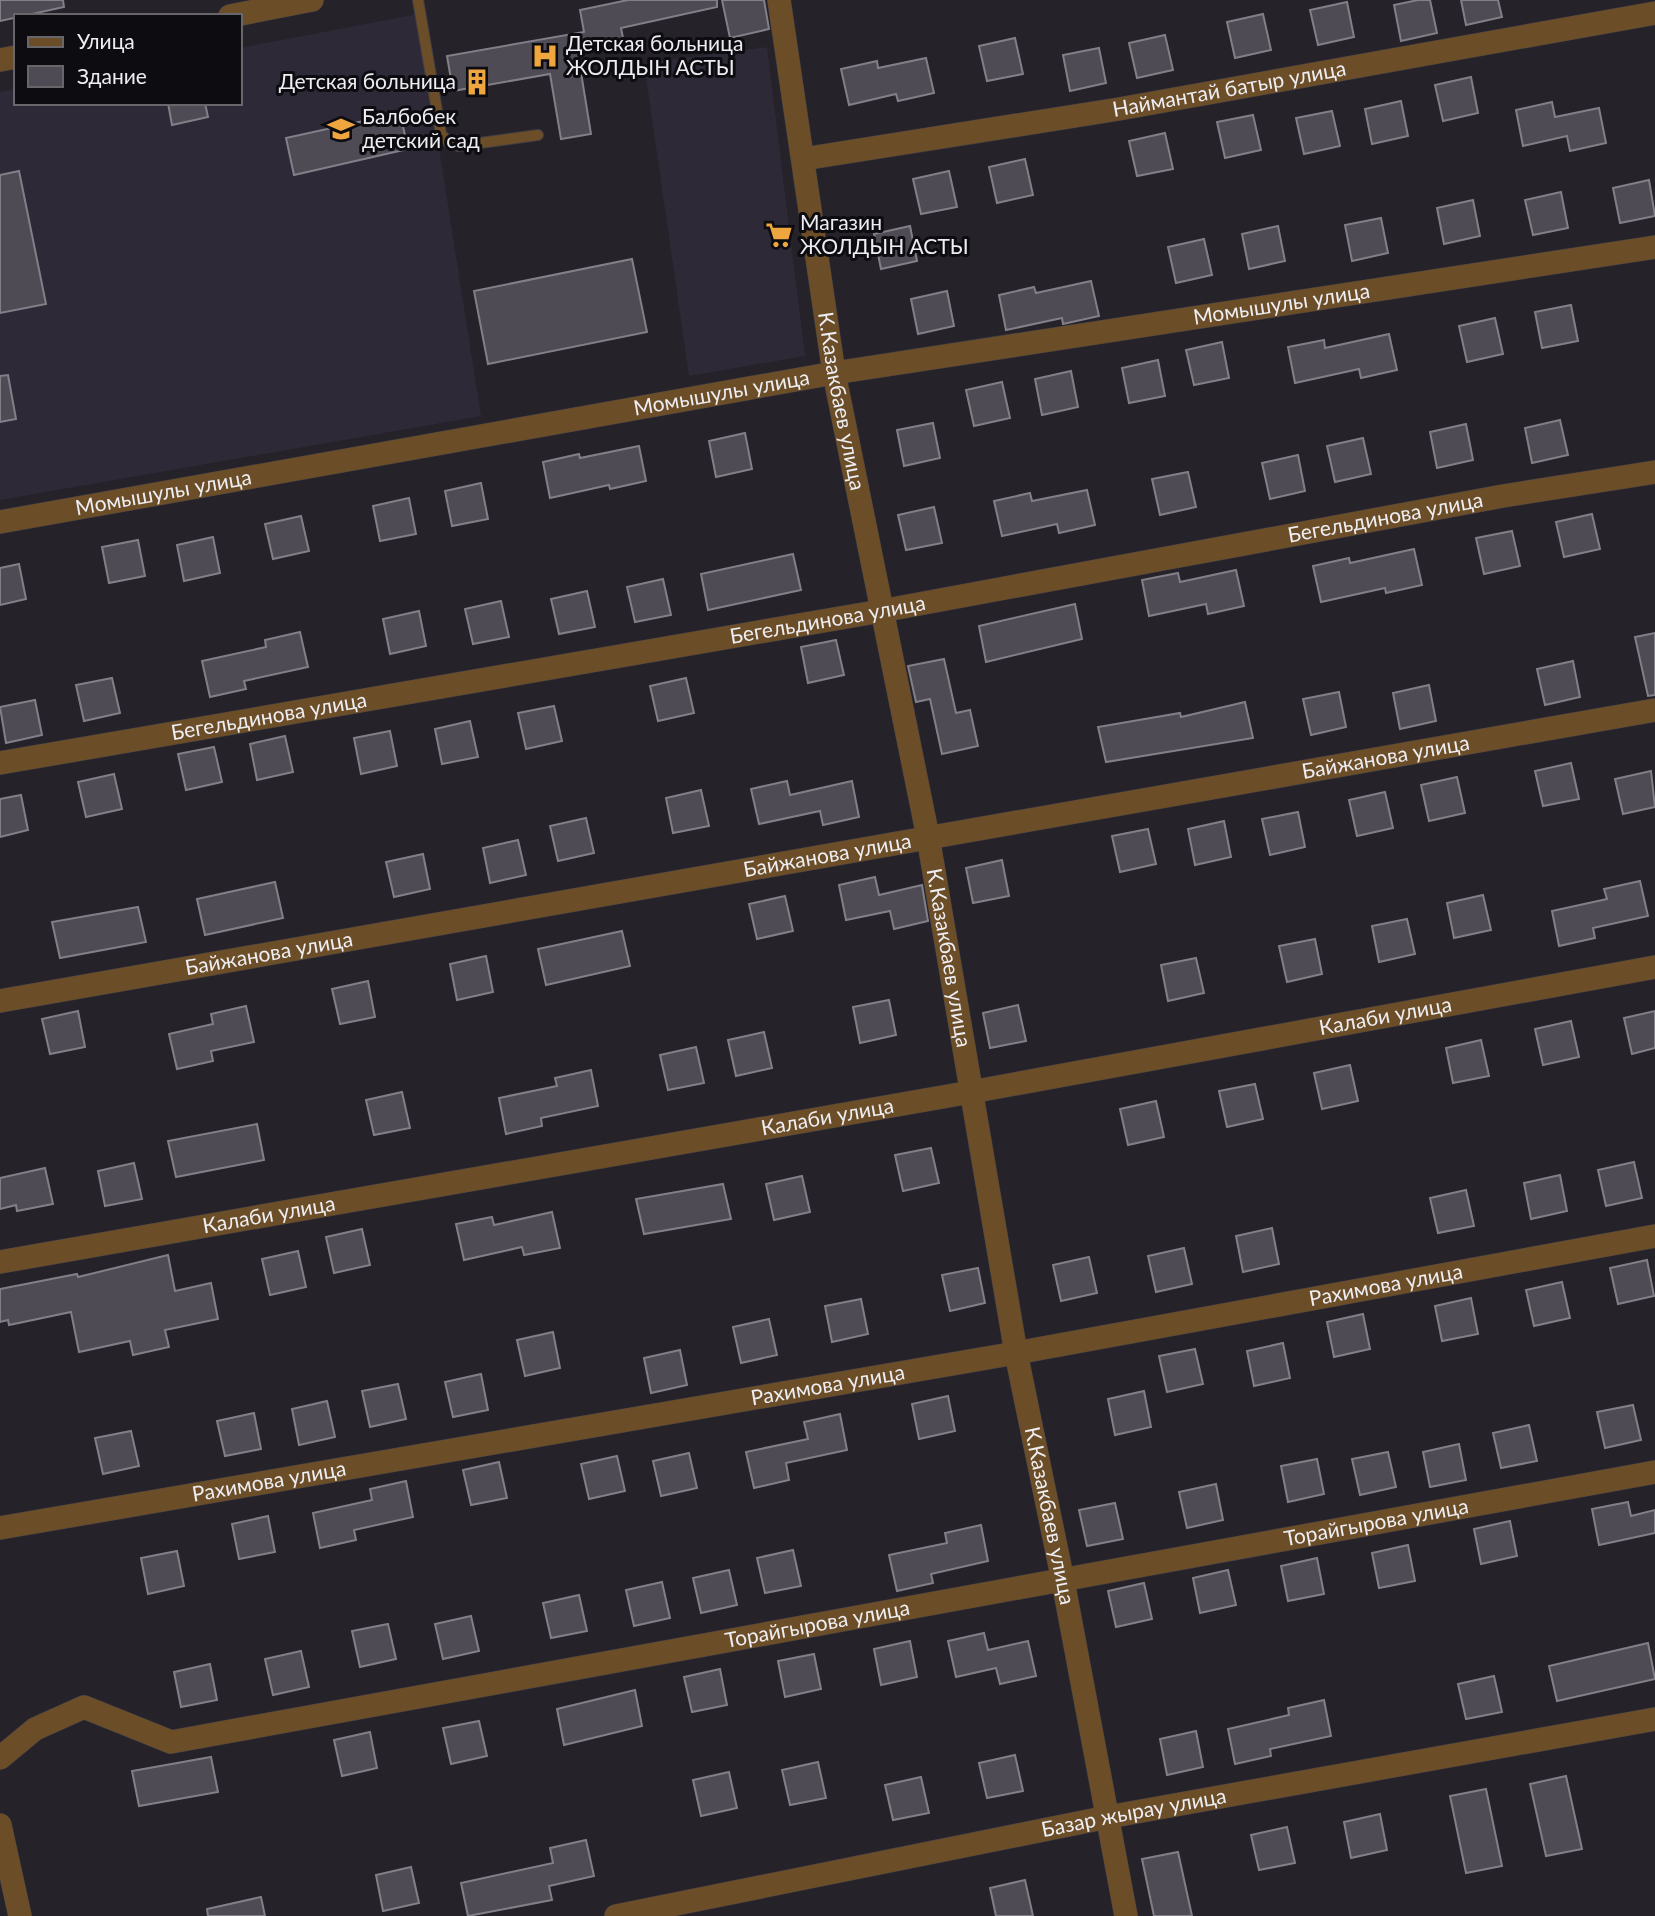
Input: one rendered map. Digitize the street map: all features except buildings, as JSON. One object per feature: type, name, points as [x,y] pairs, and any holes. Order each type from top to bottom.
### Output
[{"type":"street","points":[[240,14],[312,0]]},
{"type":"street","name":"К.Казакбаев улица","points":[[779,0],[834,373],[928,837],[1016,1353],[1063,1580],[1126,1916]]},
{"type":"street","name":"Наймантай батыр улица","points":[[803,159],[1119,109],[1655,13]]},
{"type":"street","name":"Момышулы улица","points":[[0,522],[834,373],[1655,247]]},
{"type":"street","name":"Бегельдинова улица","points":[[0,763],[881,611],[1503,496],[1655,472]]},
{"type":"street","name":"Байжанова улица","points":[[0,1001],[1655,710]]},
{"type":"street","name":"Калаби улица","points":[[0,1262],[971,1092],[1655,967]]},
{"type":"street","name":"Рахимова улица","points":[[0,1528],[1016,1353],[1655,1236]]},
{"type":"street","name":"Торайгырова улица","points":[[0,1758],[35,1729],[84,1707],[171,1742],[1655,1472]]},
{"type":"street","name":"Базар жырау улица","points":[[617,1916],[1108,1817],[1655,1719]]},
{"type":"street","points":[[0,1825],[20,1916]]},
{"type":"lane","points":[[418,0],[441,134],[448,142],[458,146],[538,135]]},
{"type":"shaded area","points":[[418,14],[481,416],[0,500],[0,92],[14,89],[14,105],[242,105],[242,48]]},
{"type":"shaded area","points":[[767,47],[805,356],[689,376],[644,63]]},
{"type":"place","name":"Детская больница ЖОЛДЫН АСТЫ","points":[[545,56]]},
{"type":"place","name":"Детская больница","points":[[477,82]]},
{"type":"place","name":"Балбобек детский сад","points":[[341,129]]},
{"type":"place","name":"Магазин ЖОЛДЫН АСТЫ","points":[[779,235]]}]
